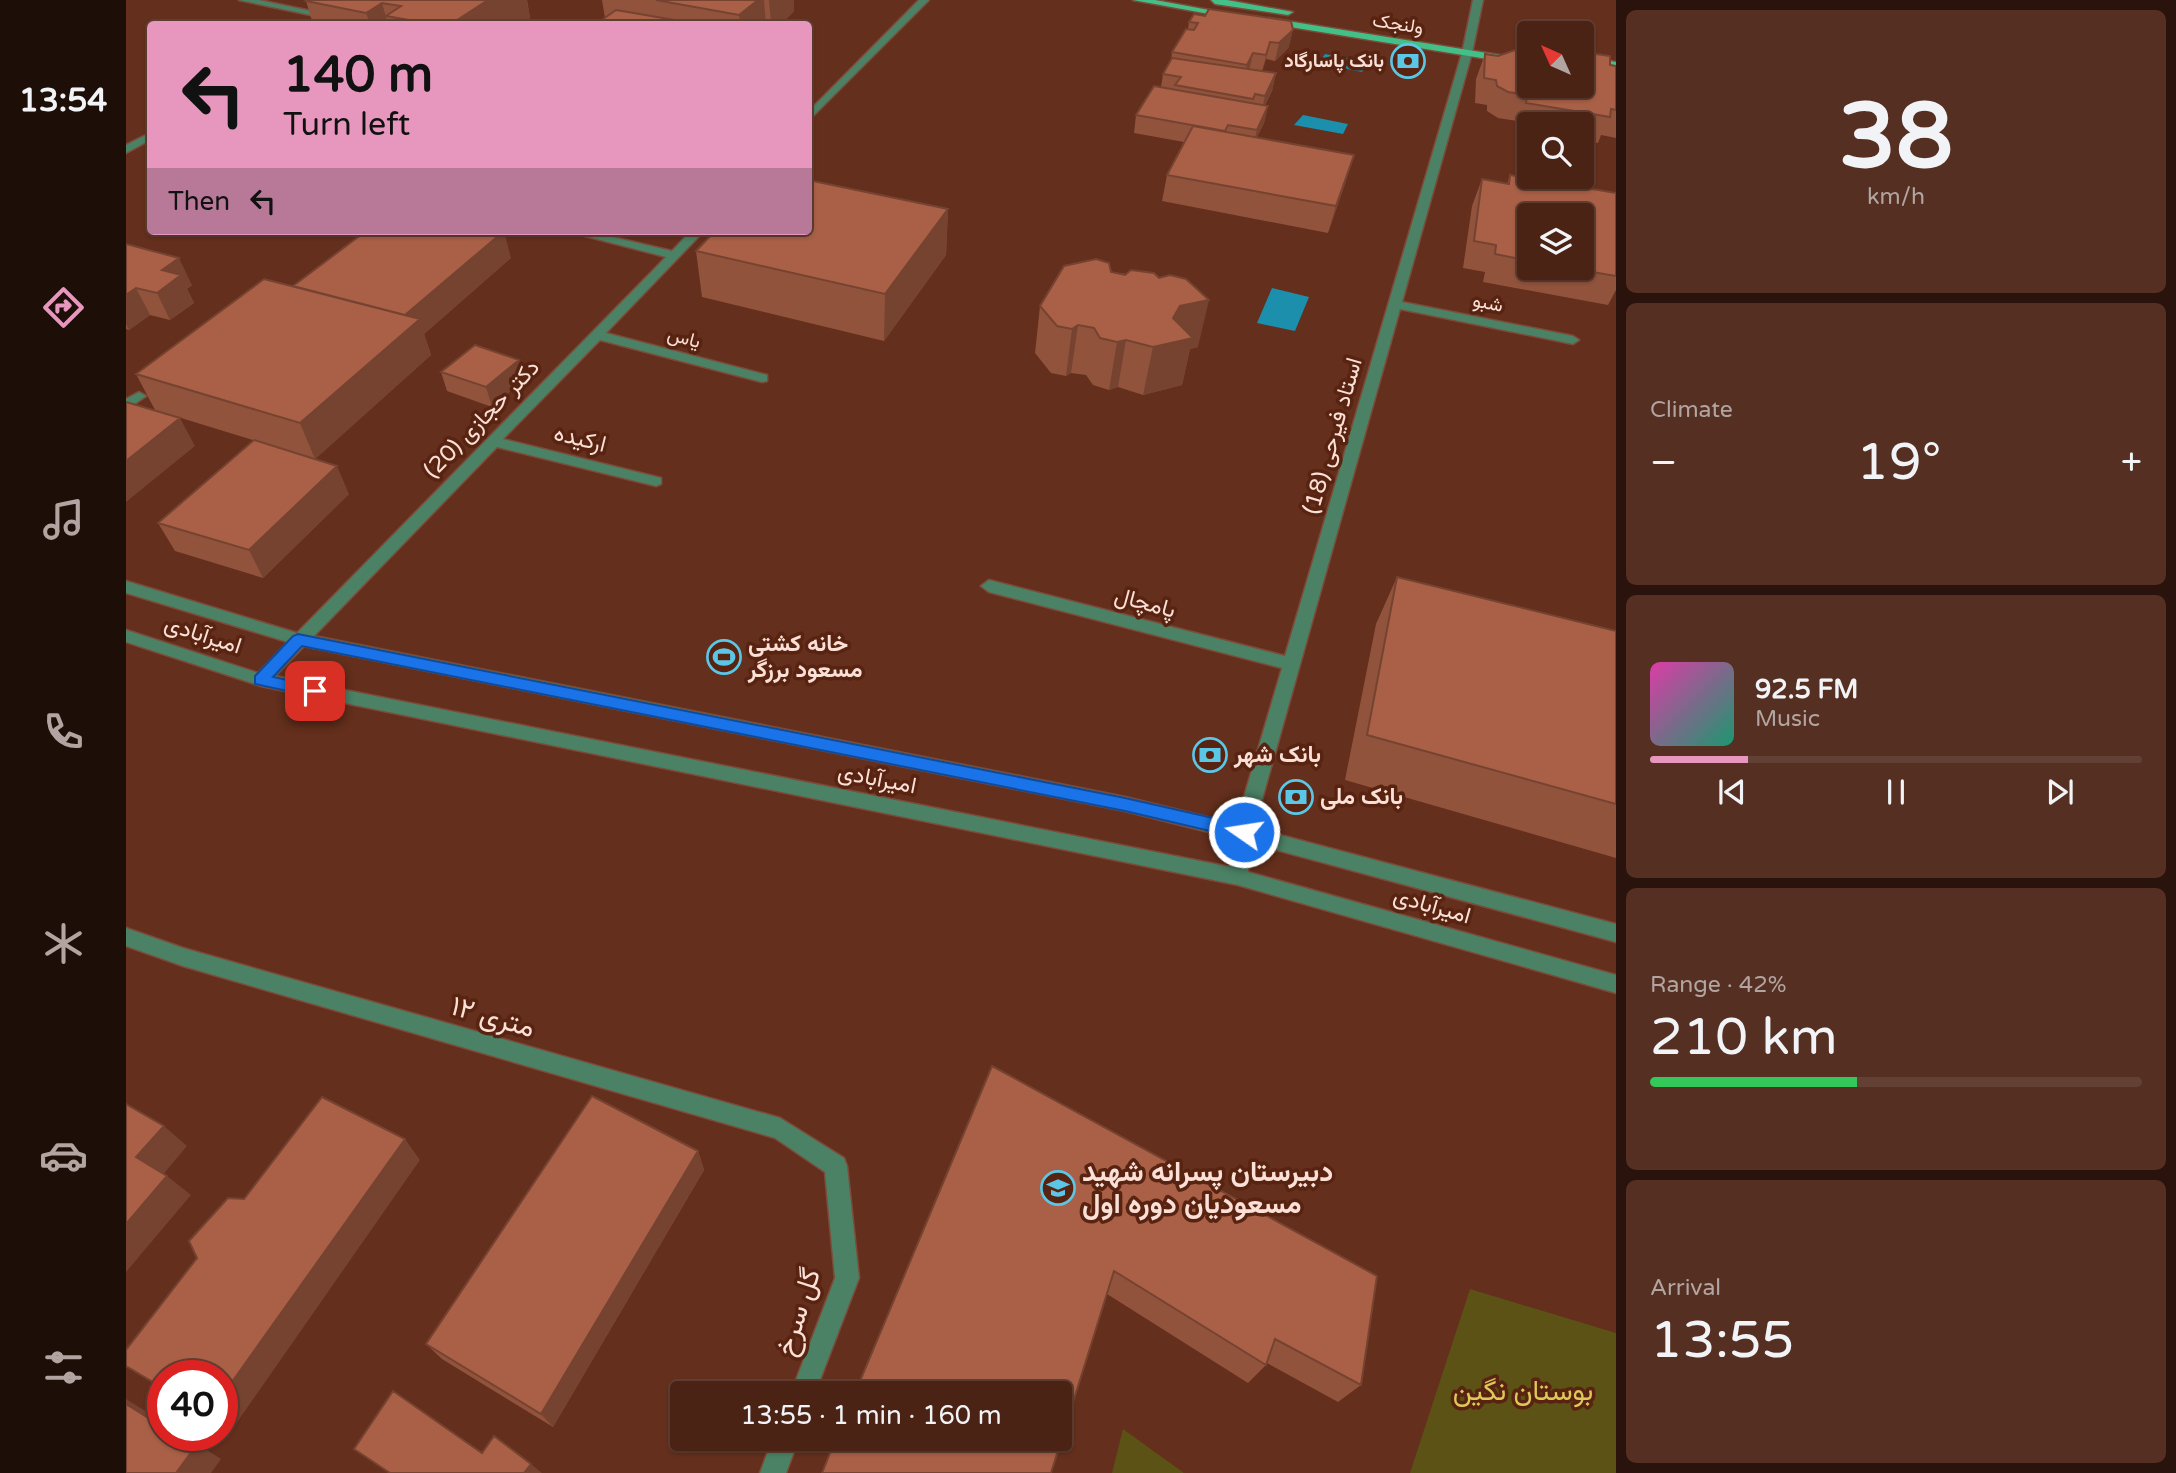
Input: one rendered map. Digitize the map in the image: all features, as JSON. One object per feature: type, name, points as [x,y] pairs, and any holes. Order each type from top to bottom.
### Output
[{"type":"main road","name":"ولنجک","points":[[1138,0],[1468,47],[1517,60]]},
{"type":"main road","name":"ولنجک","points":[[1209,0],[1441,37]]},
{"type":"main road","name":"ولنجک","points":[[1454,39],[1468,47],[1480,43]]},
{"type":"main road","points":[[1594,61],[1616,65]]},
{"type":"main road","points":[[1594,73],[1616,77]]},
{"type":"street","points":[[244,0],[336,21]]},
{"type":"street","points":[[812,114],[924,0]]},
{"type":"street","name":"استاد فیرحی (18)","points":[[1238,877],[1244,832],[1468,47],[1478,0]]},
{"type":"street","points":[[126,150],[147,138]]},
{"type":"street","points":[[589,235],[675,255]]},
{"type":"street","name":"دکتر حجازی (20)","points":[[261,680],[694,235]]},
{"type":"street","name":"شبو","points":[[1395,304],[1573,340]]},
{"type":"street","name":"یاس","points":[[597,335],[762,378]]},
{"type":"street","points":[[126,405],[139,396]]},
{"type":"street","name":"ارکیده","points":[[492,441],[656,481]]},
{"type":"street","name":"پامچال","points":[[989,586],[1291,664]]},
{"type":"street","name":"امیرآبادی","points":[[126,587],[298,639],[1111,802],[1244,832],[1616,933]]},
{"type":"street","name":"امیرآبادی","points":[[126,636],[261,680],[1238,877],[1616,984]]},
{"type":"street","name":"۱۲ متری","points":[[126,937],[183,957],[780,1129],[836,1166]]},
{"type":"street","name":"گل سرخ","points":[[808,1381],[847,1278],[836,1166]]},
{"type":"street","points":[[773,1473],[781,1451]]},
{"type":"green space","name":"بوستان نگین","points":[[1470,1289],[1616,1333],[1616,1473],[1410,1473]]},
{"type":"green space","points":[[1123,1429],[1184,1473],[1112,1473]]},
{"type":"water","points":[[1325,54],[1367,62],[1362,72],[1318,63]]},
{"type":"water","points":[[1303,115],[1348,124],[1343,134],[1294,125]]},
{"type":"water","points":[[1272,288],[1309,297],[1295,331],[1257,323]]},
{"type":"building","points":[[488,0],[456,21],[415,21],[386,16],[401,6],[382,3],[366,13],[306,1]]},
{"type":"building","points":[[656,0],[758,0],[739,15]]},
{"type":"building","points":[[1209,9],[1291,21],[1293,30],[1279,43],[1270,42],[1266,55],[1253,53],[1247,65],[1172,52],[1186,29],[1194,30],[1198,23],[1189,22],[1194,14],[1205,16]]},
{"type":"building","points":[[616,10],[680,21],[600,21]]},
{"type":"building","points":[[1517,50],[1517,93],[1497,86],[1496,80],[1484,78],[1485,54],[1498,56]]},
{"type":"building","points":[[1594,54],[1610,56],[1610,65],[1616,66],[1616,110],[1611,109],[1610,117],[1594,114],[1594,112],[1526,103],[1527,98],[1594,98]]},
{"type":"building","points":[[1172,58],[1276,73],[1265,96],[1255,94],[1253,99],[1175,85],[1181,77],[1163,74]]},
{"type":"building","points":[[1154,86],[1268,106],[1257,130],[1228,125],[1225,131],[1136,115]]},
{"type":"building","points":[[1193,126],[1354,155],[1336,206],[1167,175]]},
{"type":"building","points":[[1510,175],[1517,176],[1517,189],[1592,189],[1616,193],[1616,276],[1594,272],[1594,203],[1517,203],[1517,258],[1495,254],[1496,245],[1474,241],[1482,179],[1509,184]]},
{"type":"building","points":[[812,181],[948,209],[885,294],[696,251],[711,235],[812,235]]},
{"type":"building","points":[[361,235],[499,235],[405,315],[293,286]]},
{"type":"building","points":[[126,244],[179,258],[162,270],[181,275],[157,293],[136,288],[126,295]]},
{"type":"building","points":[[1096,259],[1109,263],[1111,272],[1125,275],[1131,270],[1154,273],[1159,278],[1170,275],[1186,279],[1209,300],[1180,306],[1173,318],[1193,338],[1153,347],[1126,340],[1117,342],[1100,338],[1094,328],[1078,325],[1072,329],[1057,326],[1040,306],[1064,266]]},
{"type":"building","points":[[264,279],[420,319],[300,423],[136,374]]},
{"type":"building","points":[[475,345],[519,360],[486,387],[441,372]]},
{"type":"building","points":[[126,402],[180,418],[126,461]]},
{"type":"building","points":[[254,440],[337,466],[249,550],[158,523]]},
{"type":"building","points":[[1397,577],[1616,631],[1616,804],[1367,735]]},
{"type":"building","points":[[992,1066],[1377,1276],[1361,1385],[1275,1339],[1266,1365],[1114,1271],[1072,1406],[1072,1381],[860,1381]]},
{"type":"building","points":[[592,1096],[698,1151],[541,1414],[426,1344]]},
{"type":"building","points":[[322,1097],[405,1139],[238,1374],[238,1360],[147,1360],[147,1378],[126,1366],[126,1350],[197,1258],[189,1241],[228,1198],[244,1199]]},
{"type":"building","points":[[126,1104],[164,1126],[136,1157],[167,1176],[126,1224]]},
{"type":"building","points":[[393,1391],[482,1453],[494,1436],[531,1464],[524,1473],[390,1473],[354,1449]]},
{"type":"building","points":[[126,1404],[147,1417],[147,1451],[192,1451],[176,1473],[126,1473]]},
{"type":"building","points":[[831,1451],[1058,1451],[1051,1473],[822,1473]]},
{"type":"place","name":"بانک پاسارگاد","points":[[1408,61]]},
{"type":"place","name":"خانه کشتی مسعود برزگر","points":[[724,657]]},
{"type":"place","name":"بانک شهر","points":[[1210,755]]},
{"type":"place","name":"بانک ملی","points":[[1296,797]]},
{"type":"place","name":"دبیرستان پسرانه شهید مسعودیان دوره اول","points":[[1058,1188]]},
{"type":"route","points":[[315,691],[261,680],[298,639],[1125,804],[1244,832]]}]
